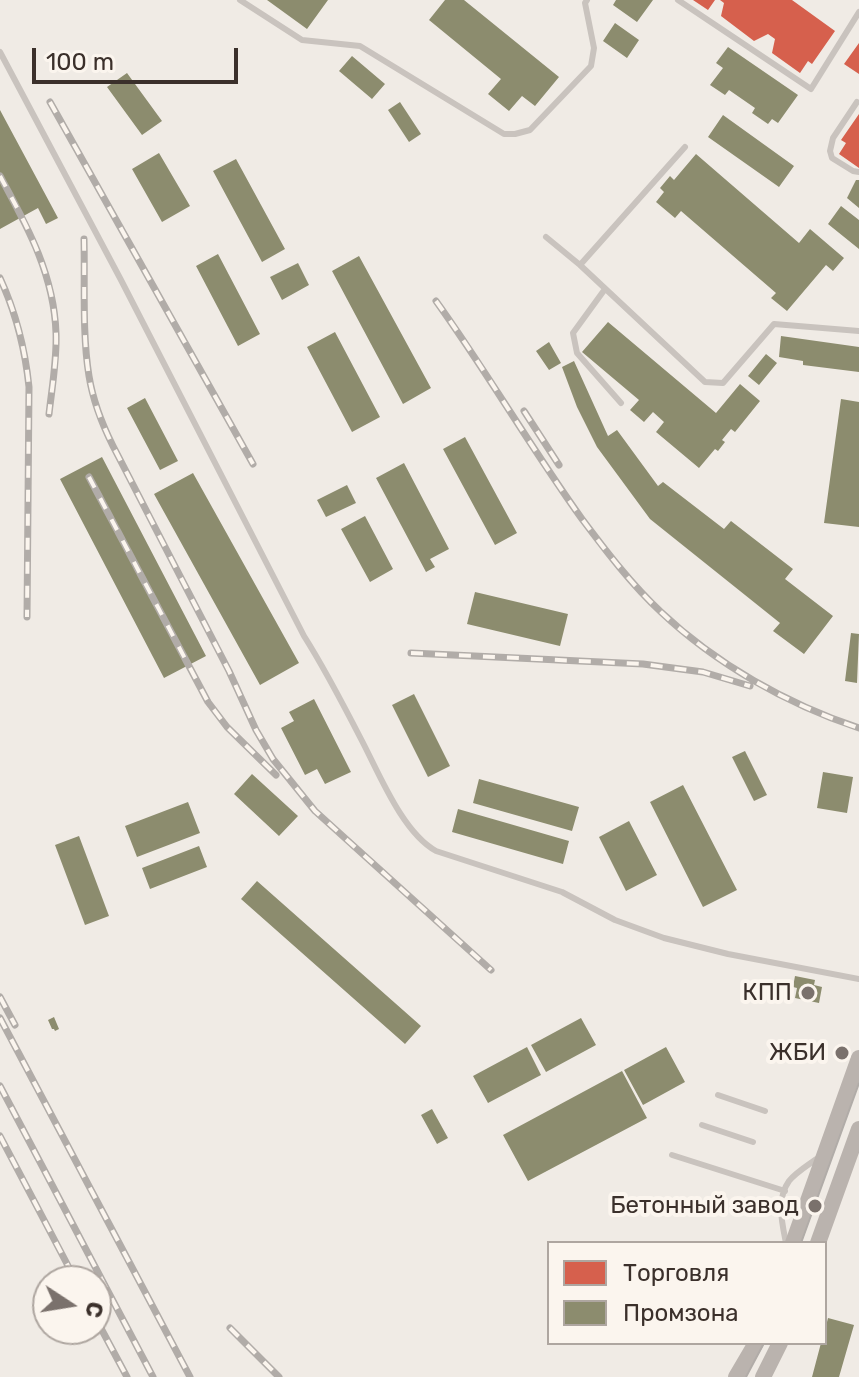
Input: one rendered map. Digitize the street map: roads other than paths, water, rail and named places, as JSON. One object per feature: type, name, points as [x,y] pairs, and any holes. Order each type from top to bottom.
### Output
[{"type":"main road","points":[[794,1241],[859,1058]]},
{"type":"main road","points":[[819,1241],[859,1129]]},
{"type":"main road","points":[[736,1377],[755,1345]]},
{"type":"main road","points":[[763,1377],[779,1345]]},
{"type":"lane","points":[[240,0],[302,40],[360,46],[504,134],[530,130],[591,66],[594,48],[584,1]]},
{"type":"lane","points":[[678,0],[811,89],[859,12]]},
{"type":"lane","points":[[0,52],[289,608],[415,835],[436,851],[562,892],[615,920],[664,938],[728,954],[859,979]]},
{"type":"lane","points":[[857,102],[833,138],[830,151],[832,158],[859,172]]},
{"type":"lane","points":[[580,265],[685,147]]},
{"type":"lane","points":[[546,237],[705,382],[723,383],[774,324],[859,331]]},
{"type":"lane","points":[[605,289],[573,333],[574,342],[577,353],[621,403]]},
{"type":"lane","points":[[718,1095],[765,1111]]},
{"type":"lane","points":[[702,1125],[753,1142]]},
{"type":"lane","points":[[786,1241],[780,1209],[789,1181],[825,1152]]},
{"type":"lane","points":[[672,1155],[785,1191]]},
{"type":"tram line","points":[[802,1241],[859,1083]]},
{"type":"tram line","points":[[746,1377],[763,1345]]},
{"type":"railway","points":[[50,102],[253,464]]},
{"type":"railway","points":[[0,176],[29,232],[50,291],[56,343],[49,414]]},
{"type":"railway","points":[[84,239],[85,343],[98,412],[256,730],[273,759],[315,811],[491,970]]},
{"type":"railway","points":[[0,278],[19,331],[29,387],[27,617]]},
{"type":"railway","points":[[436,301],[582,519],[650,601],[682,631],[729,665],[805,707],[859,728]]},
{"type":"railway","points":[[524,411],[559,465]]},
{"type":"railway","points":[[89,477],[208,702],[227,727],[276,775]]},
{"type":"railway","points":[[411,653],[643,664],[703,672],[750,686]]},
{"type":"railway","points":[[0,997],[15,1025]]},
{"type":"railway","points":[[0,1018],[190,1377]]},
{"type":"railway","points":[[0,1086],[153,1377]]},
{"type":"railway","points":[[0,1136],[68,1265]]},
{"type":"railway","points":[[230,1328],[279,1377]]},
{"type":"railway","points":[[110,1345],[127,1377]]},
{"type":"place","name":"КПП","points":[[808,993]]},
{"type":"place","name":"ЖБИ","points":[[842,1053]]},
{"type":"place","name":"Бетонный завод","points":[[815,1206]]}]
